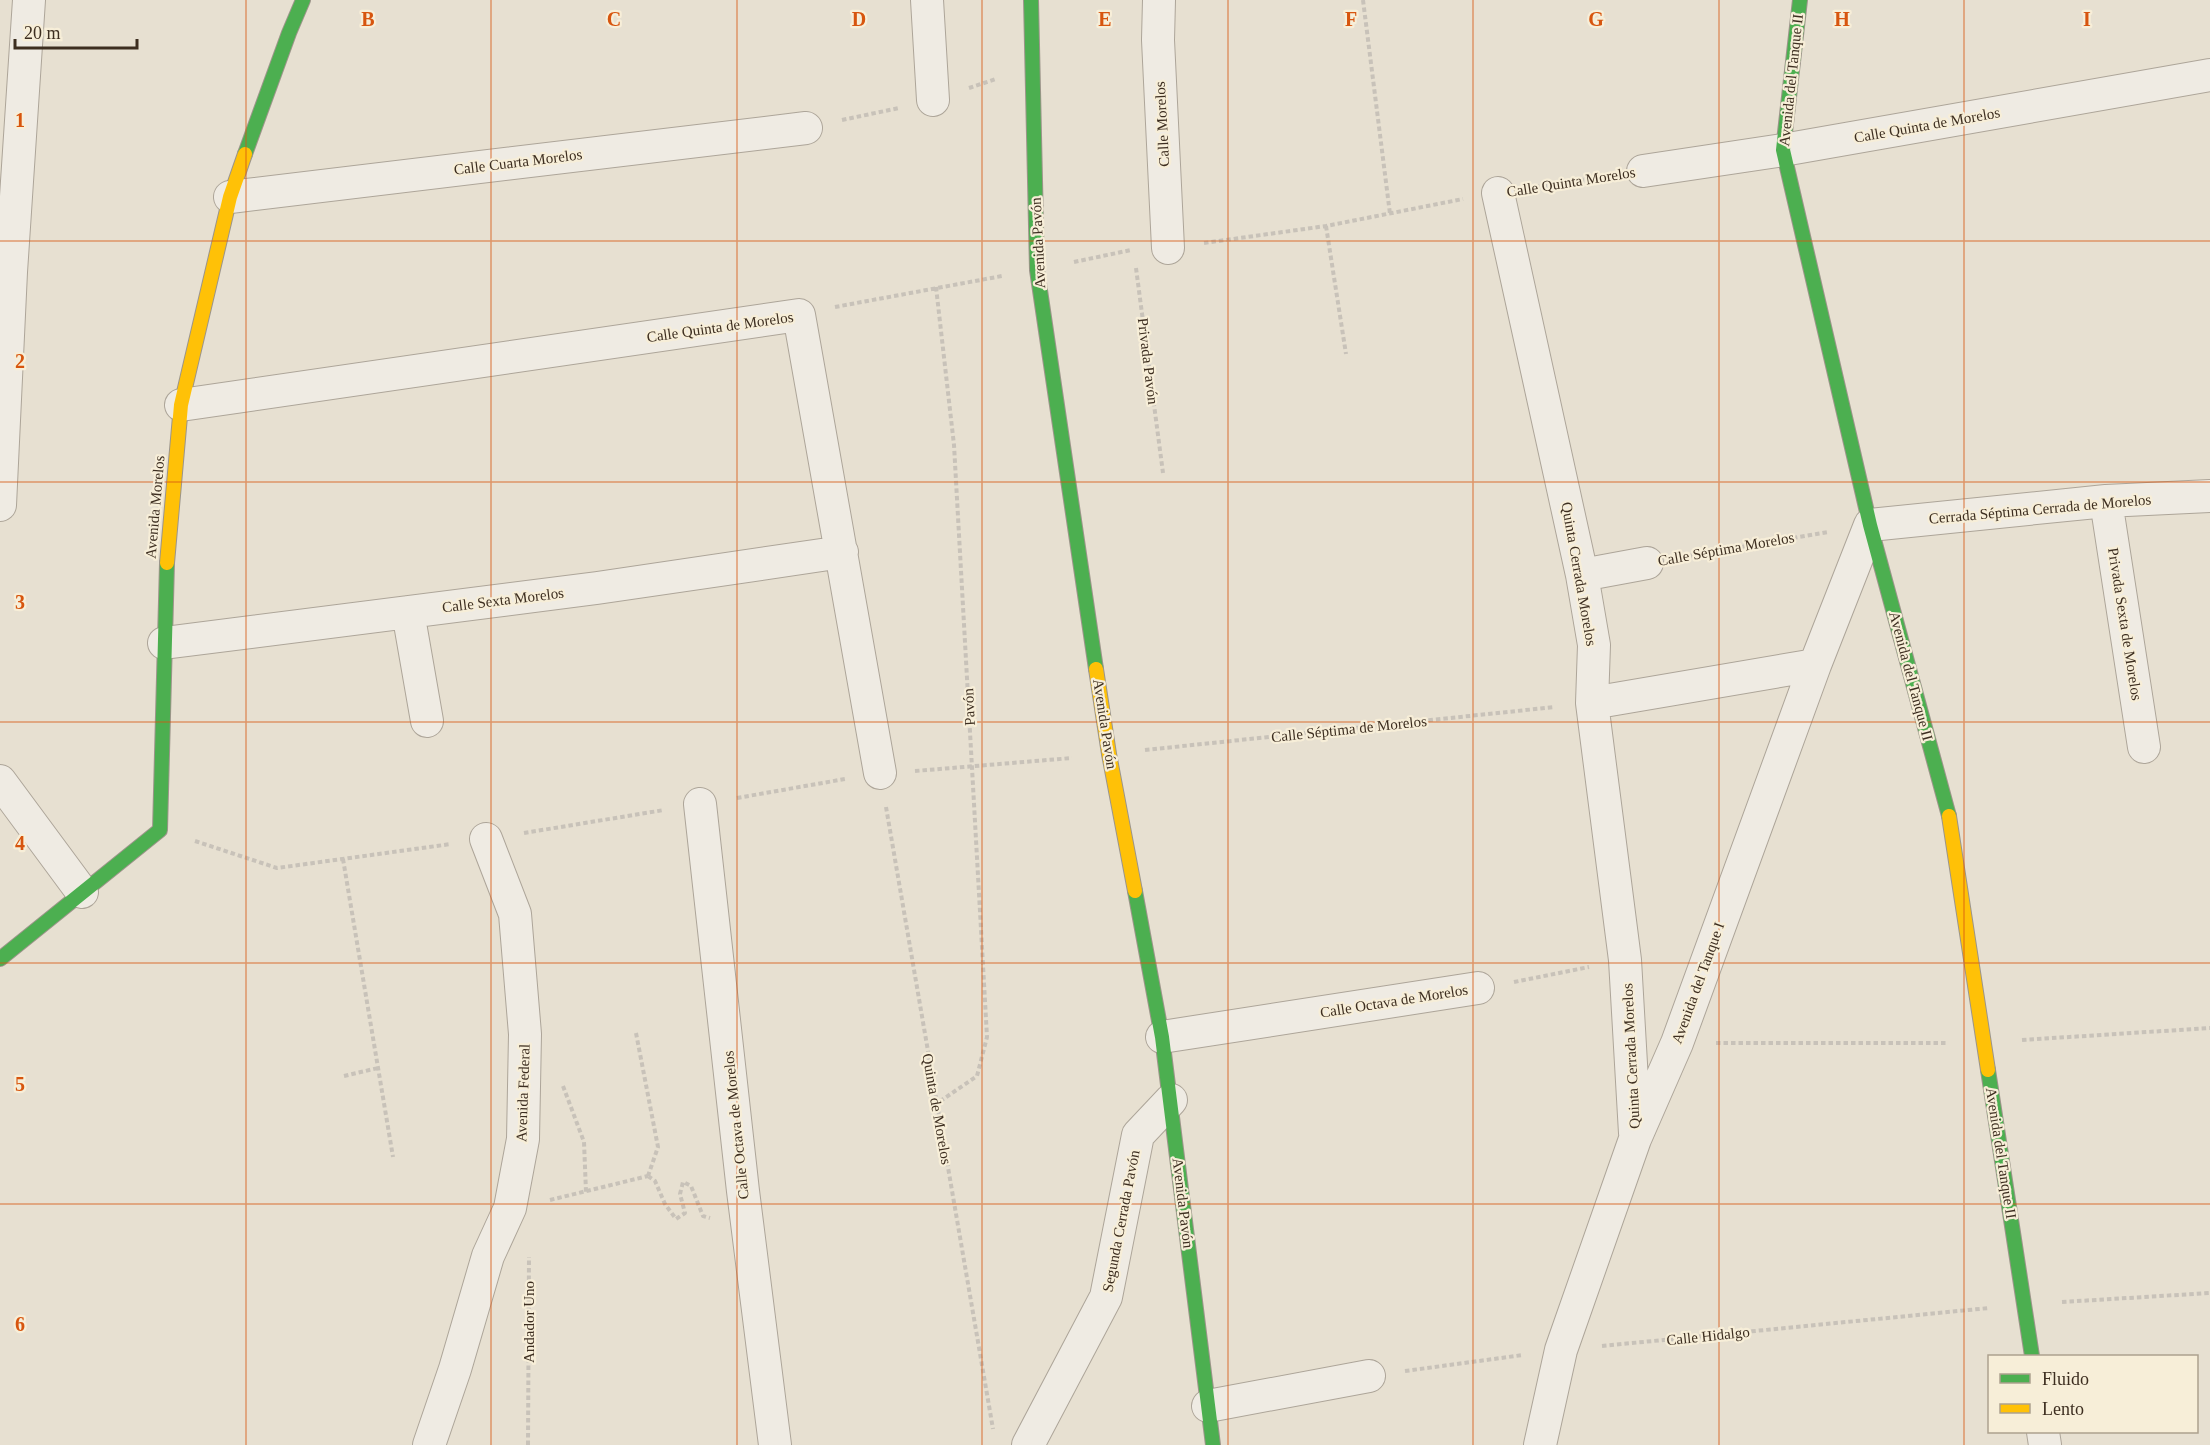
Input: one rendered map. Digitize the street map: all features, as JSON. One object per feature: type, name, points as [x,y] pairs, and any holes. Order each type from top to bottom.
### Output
[{"type":"street","points":[[0,505],[11,272],[29,0]]},
{"type":"street","name":"Avenida Morelos","points":[[0,959],[160,830],[166,579],[181,405],[230,197],[303,0]]},
{"type":"street","points":[[927,0],[933,100]]},
{"type":"street","name":"Avenida Pavón","points":[[1031,0],[1037,270],[1109,754],[1162,1037],[1213,1445]]},
{"type":"street","name":"Calle Morelos","points":[[1159,0],[1158,40],[1168,248]]},
{"type":"street","name":"Avenida del Tanque II","points":[[1800,0],[1783,150],[1870,525],[1951,825],[2032,1355]]},
{"type":"street","name":"Calle Quinta de Morelos","points":[[1643,171],[1783,150],[2210,75]]},
{"type":"street","name":"Calle Cuarta Morelos","points":[[230,197],[806,128]]},
{"type":"street","name":"Quinta Cerrada Morelos","points":[[1498,192],[1582,575],[1594,645],[1592,703],[1625,960],[1635,1139]]},
{"type":"street","name":"Calle Quinta de Morelos","points":[[181,405],[799,315],[880,773]]},
{"type":"street","name":"Cerrada Séptima Cerrada de Morelos","points":[[1870,525],[2106,501],[2210,496]]},
{"type":"street","name":"Privada Sexta de Morelos","points":[[2106,501],[2144,747]]},
{"type":"street","name":"Avenida del Tanque I","points":[[1540,1445],[1561,1350],[1635,1139],[1677,1043],[1815,665],[1870,525]]},
{"type":"street","name":"Calle Sexta Morelos","points":[[164,643],[597,588],[842,552]]},
{"type":"street","name":"Calle Séptima Morelos","points":[[1582,575],[1647,563]]},
{"type":"street","points":[[408,612],[427,721]]},
{"type":"street","points":[[1592,703],[1815,665]]},
{"type":"street","points":[[0,781],[82,892]]},
{"type":"street","name":"Calle Octava de Morelos","points":[[700,804],[743,1191],[775,1445]]},
{"type":"street","name":"Avenida Federal","points":[[429,1445],[455,1368],[488,1256],[510,1208],[523,1139],[525,1034],[515,914],[486,839]]},
{"type":"street","name":"Calle Octava de Morelos","points":[[1162,1037],[1478,988]]},
{"type":"street","name":"Segunda Cerrada Pavón","points":[[1034,1440],[1106,1297],[1138,1135],[1171,1100]]},
{"type":"street","points":[[1208,1406],[1369,1376]]},
{"type":"path","points":[[1363,0],[1390,214]]},
{"type":"path","name":"Calle Quinta Morelos","points":[[1498,192],[1643,171]]},
{"type":"path","points":[[1326,226],[1346,354]]},
{"type":"path","name":"Privada Pavón","points":[[1134,249],[1163,473]]},
{"type":"path","name":"Pavón","points":[[936,287],[954,445],[987,1036],[977,1076],[936,1104]]},
{"type":"path","name":"Calle Séptima Morelos","points":[[1647,563],[1870,525]]},
{"type":"path","name":"Calle Séptima de Morelos","points":[[880,773],[1109,754],[1592,703]]},
{"type":"path","name":"Quinta de Morelos","points":[[880,773],[994,1433]]},
{"type":"path","points":[[343,859],[393,1157]]},
{"type":"path","name":"Calle Octava de Morelos","points":[[1478,988],[1625,960]]},
{"type":"path","points":[[636,1033],[658,1147],[648,1176]]},
{"type":"path","points":[[344,1076],[378,1068]]},
{"type":"path","points":[[648,1176],[655,1181],[665,1204],[676,1219],[685,1213],[680,1194],[683,1182],[691,1186],[703,1216],[713,1218],[724,1211],[721,1193],[730,1195],[743,1191]]},
{"type":"path","points":[[510,1208],[648,1176]]},
{"type":"path","name":"Andador Uno","points":[[510,1208],[530,1225],[528,1445]]},
{"type":"path","name":"Calle Hidalgo","points":[[1369,1376],[1561,1350],[2024,1305],[2210,1293]]},
{"type":"traffic: fast","points":[[245,154],[303,0]]},
{"type":"traffic: fast","points":[[1031,0],[1037,270],[1096,669]]},
{"type":"traffic: fast","points":[[1800,0],[1783,150],[1870,525],[1949,816]]},
{"type":"traffic: fast","points":[[0,959],[160,830],[167,563]]},
{"type":"traffic: fast","points":[[1135,891],[1162,1037],[1213,1445]]},
{"type":"traffic: fast","points":[[1988,1070],[2032,1355]]},
{"type":"traffic: slow","points":[[167,563],[181,405],[230,197],[245,154]]},
{"type":"traffic: slow","points":[[1096,669],[1109,754],[1135,891]]},
{"type":"traffic: slow","points":[[1949,816],[1988,1070]]}]
